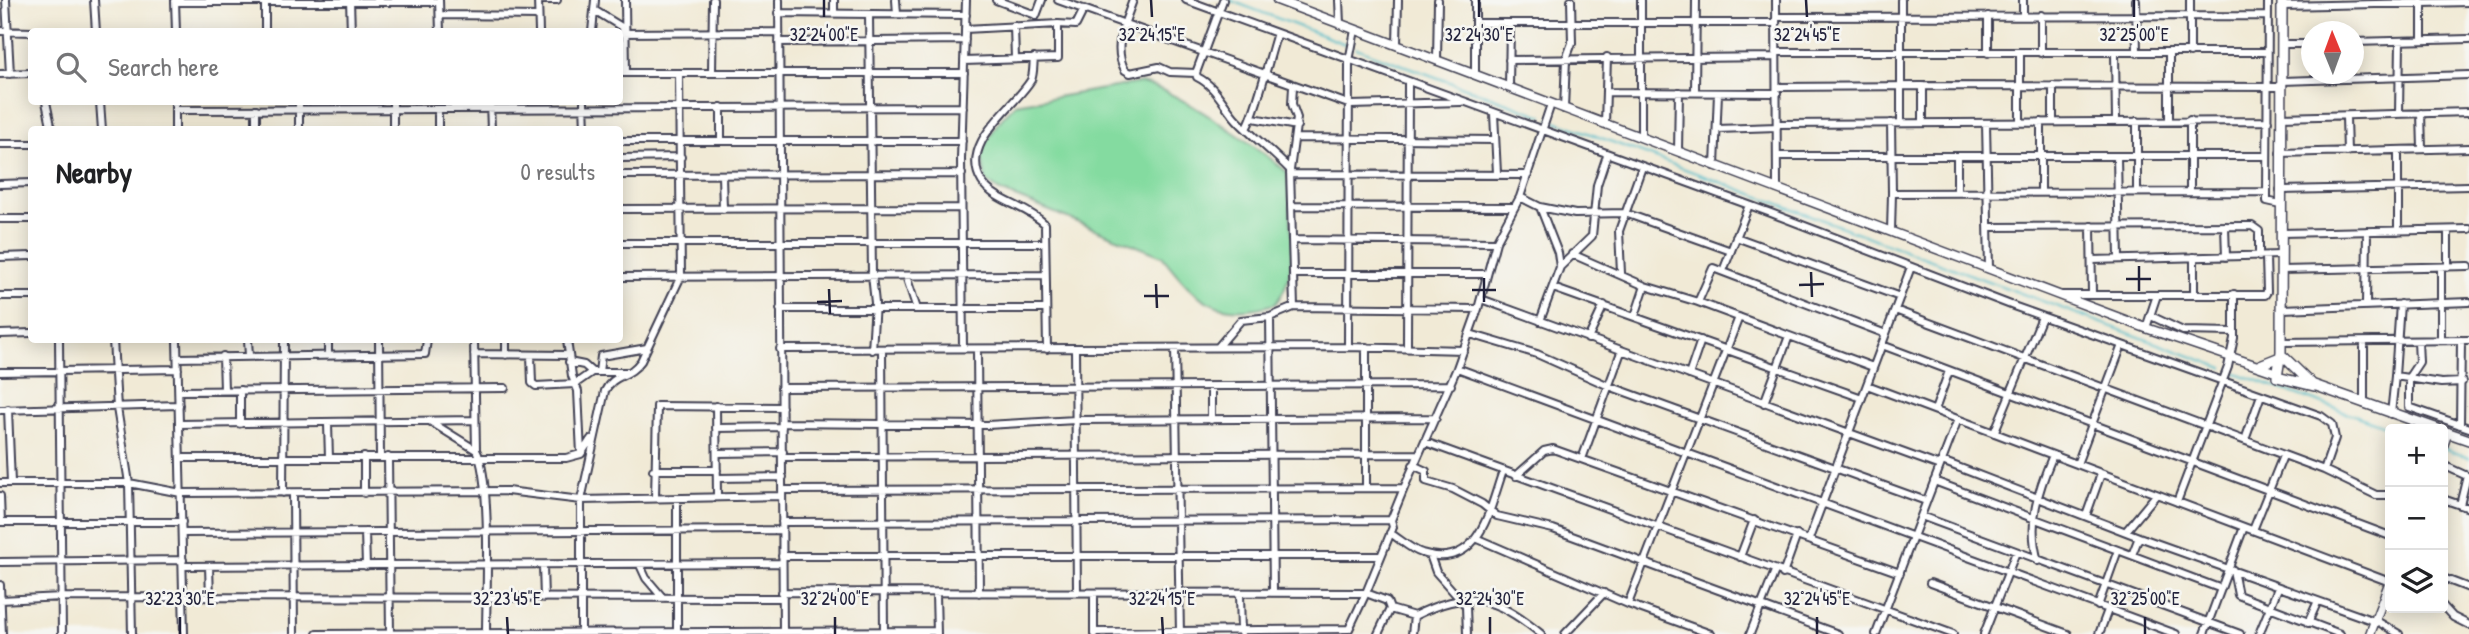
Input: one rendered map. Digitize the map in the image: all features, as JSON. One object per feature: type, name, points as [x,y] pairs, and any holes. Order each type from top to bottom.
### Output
[{"type":"highway","points":[[2282,3],[2281,376],[2422,424]]},
{"type":"highway","points":[[2260,365],[2282,352]]},
{"type":"highway","points":[[2282,352],[2313,385]]},
{"type":"highway","points":[[2448,433],[2469,440]]},
{"type":"main road","points":[[1277,0],[1297,4],[1355,30],[1508,88],[2146,328],[2281,376]]},
{"type":"main road","points":[[2249,363],[2260,365],[2281,376]]},
{"type":"main road","points":[[2370,634],[2385,595]]},
{"type":"street","points":[[6,0],[4,31],[10,74]]},
{"type":"street","points":[[94,0],[96,28]]},
{"type":"street","points":[[539,28],[538,0],[557,0]]},
{"type":"street","points":[[592,28],[595,0]]},
{"type":"street","points":[[625,0],[623,73],[964,73]]},
{"type":"street","points":[[712,73],[713,0]]},
{"type":"street","points":[[779,0],[777,107],[783,633]]},
{"type":"street","points":[[834,0],[834,13]]},
{"type":"street","points":[[897,0],[897,14]]},
{"type":"street","points":[[963,348],[961,208],[967,0]]},
{"type":"street","points":[[996,0],[1036,15]]},
{"type":"street","points":[[1036,25],[1036,15],[1042,0]]},
{"type":"street","points":[[1058,0],[1351,106],[1464,102]]},
{"type":"street","points":[[1133,0],[1119,50],[1127,72],[1159,67],[1170,72],[1196,73]]},
{"type":"street","points":[[1186,0],[1749,205],[2042,317],[2321,416],[2332,424],[2334,439],[2324,470]]},
{"type":"street","points":[[1223,0],[1196,73],[1197,77],[1213,85],[1222,103],[1290,172],[1528,175]]},
{"type":"street","points":[[1339,0],[1339,23]]},
{"type":"street","points":[[1397,45],[1398,0]]},
{"type":"street","points":[[1437,0],[1437,61]]},
{"type":"street","points":[[1475,0],[1475,75]]},
{"type":"street","points":[[1564,108],[1566,59],[1572,50],[1572,0]]},
{"type":"street","points":[[1641,0],[1641,137]]},
{"type":"street","points":[[1695,92],[1696,0]]},
{"type":"street","points":[[1776,0],[1777,189]]},
{"type":"street","points":[[1901,0],[1901,123]]},
{"type":"street","points":[[2023,0],[2023,16]]},
{"type":"street","points":[[2136,0],[2137,52]]},
{"type":"street","points":[[2190,0],[2190,53]]},
{"type":"street","points":[[2268,0],[2267,192],[2268,204],[2280,204]]},
{"type":"street","points":[[176,28],[175,1],[439,1],[440,28]]},
{"type":"street","points":[[265,1],[265,28]]},
{"type":"street","points":[[350,1],[351,28]]},
{"type":"street","points":[[2422,2],[2422,40]]},
{"type":"street","points":[[2282,3],[2469,2]]},
{"type":"street","points":[[965,29],[1076,25],[1084,9]]},
{"type":"street","points":[[594,10],[618,28]]},
{"type":"street","points":[[778,13],[966,15]]},
{"type":"street","points":[[869,14],[874,310],[872,350]]},
{"type":"street","points":[[440,15],[538,16]]},
{"type":"street","points":[[1475,23],[1642,24],[2041,15],[2268,16]]},
{"type":"street","points":[[2041,15],[2041,52]]},
{"type":"street","points":[[1988,16],[1988,52]]},
{"type":"street","points":[[964,61],[1059,57],[1058,24]]},
{"type":"street","points":[[1508,88],[1510,24]]},
{"type":"street","points":[[1014,26],[1015,59]]},
{"type":"street","points":[[1348,347],[1351,206],[1349,61],[1355,30]]},
{"type":"street","points":[[4,31],[28,32]]},
{"type":"street","points":[[623,32],[779,32]]},
{"type":"street","points":[[1246,128],[1254,118],[1263,75],[1277,33]]},
{"type":"street","points":[[2364,42],[2469,39]]},
{"type":"street","points":[[779,41],[965,40]]},
{"type":"street","points":[[2399,114],[2400,41]]},
{"type":"street","points":[[2282,44],[2301,44]]},
{"type":"street","points":[[1509,60],[1988,52],[2267,52]]},
{"type":"street","points":[[2115,52],[2116,121]]},
{"type":"street","points":[[2020,53],[2020,122]]},
{"type":"street","points":[[2169,53],[2169,120]]},
{"type":"street","points":[[1605,124],[1607,57]]},
{"type":"street","points":[[1034,58],[1031,80],[989,130],[979,148],[978,163],[984,185],[999,197],[1029,210],[1045,224],[1047,349]]},
{"type":"street","points":[[0,74],[28,73]]},
{"type":"street","points":[[581,634],[581,500],[607,387],[612,380],[634,372],[681,276],[680,73]]},
{"type":"street","points":[[1606,92],[1718,93],[1901,86],[2267,87],[2399,77],[2469,75]]},
{"type":"street","points":[[1407,347],[1408,82]]},
{"type":"street","points":[[1293,86],[1292,104],[1297,126],[1290,172],[1294,307]]},
{"type":"street","points":[[1923,86],[1923,123]]},
{"type":"street","points":[[2053,86],[2053,122]]},
{"type":"street","points":[[1678,151],[1679,92]]},
{"type":"street","points":[[1715,166],[1718,93]]},
{"type":"street","points":[[1094,593],[1094,633],[1351,628],[1390,533],[1391,520],[1413,466],[1451,386],[1479,309],[1496,242],[1520,197],[1551,104]]},
{"type":"street","points":[[47,105],[51,126]]},
{"type":"street","points":[[100,105],[102,126]]},
{"type":"street","points":[[174,105],[175,126]]},
{"type":"street","points":[[175,110],[256,109],[299,105],[393,105],[438,109],[490,105],[681,108],[963,107]]},
{"type":"street","points":[[299,105],[299,126]]},
{"type":"street","points":[[393,105],[393,126]]},
{"type":"street","points":[[490,105],[491,126]]},
{"type":"street","points":[[584,105],[585,126]]},
{"type":"street","points":[[721,107],[721,141]]},
{"type":"street","points":[[256,109],[256,126]]},
{"type":"street","points":[[438,109],[438,126]]},
{"type":"street","points":[[2281,117],[2469,112]]},
{"type":"street","points":[[2421,113],[2421,149]]},
{"type":"street","points":[[1494,114],[1497,173]]},
{"type":"street","points":[[2346,117],[2347,152]]},
{"type":"street","points":[[1254,118],[1297,126]]},
{"type":"street","points":[[2189,192],[2190,120]]},
{"type":"street","points":[[2137,121],[2137,192]]},
{"type":"street","points":[[1717,129],[1891,123],[2268,121]]},
{"type":"street","points":[[2041,122],[2041,192]]},
{"type":"street","points":[[1891,123],[1891,232]]},
{"type":"street","points":[[1986,123],[1989,269]]},
{"type":"street","points":[[1296,138],[1495,140]]},
{"type":"street","points":[[623,141],[962,141]]},
{"type":"street","points":[[0,144],[28,144]]},
{"type":"street","points":[[2280,153],[2469,148]]},
{"type":"street","points":[[2398,150],[2398,230]]},
{"type":"street","points":[[1560,267],[1591,239],[1597,185],[1607,155]]},
{"type":"street","points":[[1777,156],[2267,156]]},
{"type":"street","points":[[1957,156],[1957,193]]},
{"type":"street","points":[[2117,156],[2119,259]]},
{"type":"street","points":[[623,158],[681,157]]},
{"type":"street","points":[[1621,273],[1619,231],[1642,167]]},
{"type":"street","points":[[623,175],[962,174]]},
{"type":"street","points":[[722,175],[723,209]]},
{"type":"street","points":[[0,184],[28,183]]},
{"type":"street","points":[[2280,190],[2469,186]]},
{"type":"street","points":[[1892,193],[2267,192]]},
{"type":"street","points":[[1520,197],[1540,207],[1594,214],[1625,213],[1731,251]]},
{"type":"street","points":[[1293,205],[1513,207]]},
{"type":"street","points":[[1723,271],[1749,205]]},
{"type":"street","points":[[1540,207],[1558,253],[1560,267],[1540,321]]},
{"type":"street","points":[[623,209],[961,208]]},
{"type":"street","points":[[0,219],[28,219]]},
{"type":"street","points":[[2091,226],[2092,294]]},
{"type":"street","points":[[2225,226],[2226,257]]},
{"type":"street","points":[[1989,227],[2258,228],[2266,294],[2059,295]]},
{"type":"street","points":[[2281,233],[2469,229]]},
{"type":"street","points":[[2441,340],[2441,302],[2448,230]]},
{"type":"street","points":[[2366,305],[2367,231]]},
{"type":"street","points":[[1736,237],[1900,296]]},
{"type":"street","points":[[1293,240],[1496,242]]},
{"type":"street","points":[[623,243],[1044,243]]},
{"type":"street","points":[[1573,254],[1621,273],[1645,286],[1698,302],[1874,367]]},
{"type":"street","points":[[2092,260],[2281,255]]},
{"type":"street","points":[[0,257],[28,256]]},
{"type":"street","points":[[2194,257],[2194,294]]},
{"type":"street","points":[[2281,270],[2469,266]]},
{"type":"street","points":[[1808,539],[1911,267]]},
{"type":"street","points":[[1698,302],[1712,268],[1886,334]]},
{"type":"street","points":[[1294,274],[1487,274]]},
{"type":"street","points":[[906,275],[917,309]]},
{"type":"street","points":[[623,277],[1044,275]]},
{"type":"street","points":[[1635,316],[1645,286]]},
{"type":"street","points":[[1553,288],[1862,398]]},
{"type":"street","points":[[2178,502],[2223,382],[2234,332],[2234,294]]},
{"type":"street","points":[[2146,328],[2157,295]]},
{"type":"street","points":[[0,296],[28,296]]},
{"type":"street","points":[[1481,299],[1713,385],[2035,496],[2317,603],[2375,620],[2399,634]]},
{"type":"street","points":[[2282,309],[2469,302]]},
{"type":"street","points":[[2391,414],[2399,342],[2400,304]]},
{"type":"street","points":[[1588,339],[1604,305]]},
{"type":"street","points":[[1218,347],[1241,320],[1270,317],[1294,307],[1479,309]]},
{"type":"street","points":[[780,309],[1045,309]]},
{"type":"street","points":[[1895,310],[2324,470],[2379,496],[2385,495]]},
{"type":"street","points":[[2151,316],[2183,331],[2234,332]]},
{"type":"street","points":[[1270,317],[1273,592]]},
{"type":"street","points":[[1628,604],[1739,317]]},
{"type":"street","points":[[1994,433],[2042,317]]},
{"type":"street","points":[[0,334],[28,333]]},
{"type":"street","points":[[1470,334],[1534,353],[1609,386],[1926,502]]},
{"type":"street","points":[[1764,403],[1789,336]]},
{"type":"street","points":[[1689,375],[1701,340]]},
{"type":"street","points":[[2282,352],[2364,343],[2465,340],[2465,403],[2460,425]]},
{"type":"street","points":[[2418,341],[2419,362],[2409,377],[2410,408],[2469,428]]},
{"type":"street","points":[[59,343],[62,634]]},
{"type":"street","points":[[113,343],[117,408],[129,483],[132,634]]},
{"type":"street","points":[[177,343],[184,634]]},
{"type":"street","points":[[248,343],[249,356]]},
{"type":"street","points":[[283,494],[281,458],[284,343]]},
{"type":"street","points":[[328,343],[328,355]]},
{"type":"street","points":[[379,343],[379,421],[388,493],[390,633]]},
{"type":"street","points":[[178,358],[425,354],[427,343]]},
{"type":"street","points":[[474,343],[477,453],[484,492],[486,634]]},
{"type":"street","points":[[506,343],[506,355]]},
{"type":"street","points":[[567,343],[568,358],[578,391],[581,454]]},
{"type":"street","points":[[2364,343],[2364,405]]},
{"type":"street","points":[[1882,345],[2385,534]]},
{"type":"street","points":[[2077,464],[2122,345]]},
{"type":"street","points":[[1366,347],[1366,486]]},
{"type":"street","points":[[780,349],[1407,347],[1464,350]]},
{"type":"street","points":[[596,372],[601,356],[647,348]]},
{"type":"street","points":[[1075,348],[1077,592]]},
{"type":"street","points":[[1175,348],[1180,633]]},
{"type":"street","points":[[882,349],[884,633]]},
{"type":"street","points":[[978,349],[979,593]]},
{"type":"street","points":[[1582,459],[1621,352]]},
{"type":"street","points":[[474,355],[568,358],[596,372]]},
{"type":"street","points":[[531,355],[534,385],[575,384],[596,372],[634,372]]},
{"type":"street","points":[[223,356],[224,390]]},
{"type":"street","points":[[1457,368],[2176,634]]},
{"type":"street","points":[[0,372],[178,369]]},
{"type":"street","points":[[1935,410],[1949,371]]},
{"type":"street","points":[[2395,376],[2464,379]]},
{"type":"street","points":[[1867,385],[2385,580]]},
{"type":"street","points":[[781,388],[1451,386]]},
{"type":"street","points":[[178,391],[378,387],[505,388]]},
{"type":"street","points":[[1211,387],[1211,420]]},
{"type":"street","points":[[240,390],[240,424]]},
{"type":"street","points":[[2245,440],[2261,395]]},
{"type":"street","points":[[11,483],[4,410],[179,405]]},
{"type":"street","points":[[716,406],[718,497]]},
{"type":"street","points":[[655,498],[655,408],[782,407]]},
{"type":"street","points":[[716,428],[882,422],[987,425],[1076,421],[1436,418]]},
{"type":"street","points":[[1876,634],[1958,419]]},
{"type":"street","points":[[179,424],[283,425],[475,420]]},
{"type":"street","points":[[430,421],[477,453]]},
{"type":"street","points":[[328,424],[329,458]]},
{"type":"street","points":[[180,458],[329,458],[477,453],[566,458],[581,454],[595,431]]},
{"type":"street","points":[[1424,442],[1953,634]]},
{"type":"street","points":[[1516,475],[1548,449],[1900,573]]},
{"type":"street","points":[[717,453],[1419,454]]},
{"type":"street","points":[[2038,561],[2034,542],[2035,496],[2053,455]]},
{"type":"street","points":[[2253,530],[2283,456]]},
{"type":"street","points":[[363,457],[364,493]]},
{"type":"street","points":[[1413,466],[1426,471],[1426,481],[1453,489],[1497,516],[1553,530],[1838,634]]},
{"type":"street","points":[[2448,467],[2467,475],[2460,505]]},
{"type":"street","points":[[653,470],[783,477]]},
{"type":"street","points":[[1390,533],[1419,552],[1430,555],[1461,553],[1478,539],[1503,471]]},
{"type":"street","points":[[2087,516],[2101,474]]},
{"type":"street","points":[[1934,481],[2220,588]]},
{"type":"street","points":[[0,483],[129,483],[181,493],[524,492],[581,500],[883,489],[1404,488]]},
{"type":"street","points":[[293,494],[294,634]]},
{"type":"street","points":[[2126,531],[2156,495]]},
{"type":"street","points":[[0,496],[0,522],[182,522]]},
{"type":"street","points":[[677,498],[677,634]]},
{"type":"street","points":[[2448,501],[2469,508]]},
{"type":"street","points":[[1921,516],[2240,634]]},
{"type":"street","points":[[182,533],[677,531],[884,522],[1177,523],[1391,520]]},
{"type":"street","points":[[1740,557],[1754,520]]},
{"type":"street","points":[[2204,634],[2244,527]]},
{"type":"street","points":[[365,532],[366,566]]},
{"type":"street","points":[[1783,574],[1797,535]]},
{"type":"street","points":[[2132,555],[2139,537]]},
{"type":"street","points":[[1478,539],[1628,604],[1712,634]]},
{"type":"street","points":[[2098,606],[2118,550]]},
{"type":"street","points":[[1984,634],[2016,552]]},
{"type":"street","points":[[1430,555],[1436,572],[1461,598],[1468,610],[1467,634]]},
{"type":"street","points":[[0,562],[130,560],[209,566],[543,566],[884,557],[1379,556]]},
{"type":"street","points":[[640,565],[646,578],[663,598]]},
{"type":"street","points":[[209,566],[209,598]]},
{"type":"street","points":[[543,566],[544,598]]},
{"type":"street","points":[[2230,569],[2236,593],[2270,609],[2340,634]]},
{"type":"street","points":[[1750,634],[1775,571]]},
{"type":"street","points":[[2448,580],[2469,588]]},
{"type":"street","points":[[1930,583],[2068,634]]},
{"type":"street","points":[[0,584],[2,634]]},
{"type":"street","points":[[2259,634],[2278,587]]},
{"type":"street","points":[[0,600],[62,597],[676,598],[883,593],[1366,593],[1386,600],[1390,609],[1414,617],[1461,598],[1489,603],[1541,634]]},
{"type":"street","points":[[1240,593],[1241,632]]},
{"type":"street","points":[[1565,634],[1604,593]]},
{"type":"street","points":[[317,634],[937,633],[936,594]]},
{"type":"street","points":[[2312,634],[2311,624],[2317,603]]},
{"type":"street","points":[[1378,634],[1390,609]]},
{"type":"street","points":[[2099,634],[2108,610]]},
{"type":"street","points":[[2448,612],[2469,625]]},
{"type":"street","points":[[1412,634],[1414,617]]},
{"type":"street","points":[[2043,634],[2046,626]]},
{"type":"green space","points":[[1139,83],[1154,87],[1193,106],[1287,172],[1292,259],[1284,291],[1275,304],[1238,310],[1210,303],[1186,285],[1162,256],[998,190],[986,181],[982,158],[985,145],[997,124],[1015,104]]},
{"type":"waterway","points":[[1229,0],[1348,45]]},
{"type":"waterway","points":[[1356,48],[1543,116]]},
{"type":"waterway","points":[[1550,119],[2223,368]]},
{"type":"waterway","points":[[2231,371],[2385,426]]},
{"type":"waterway","points":[[2448,450],[2469,458]]}]
